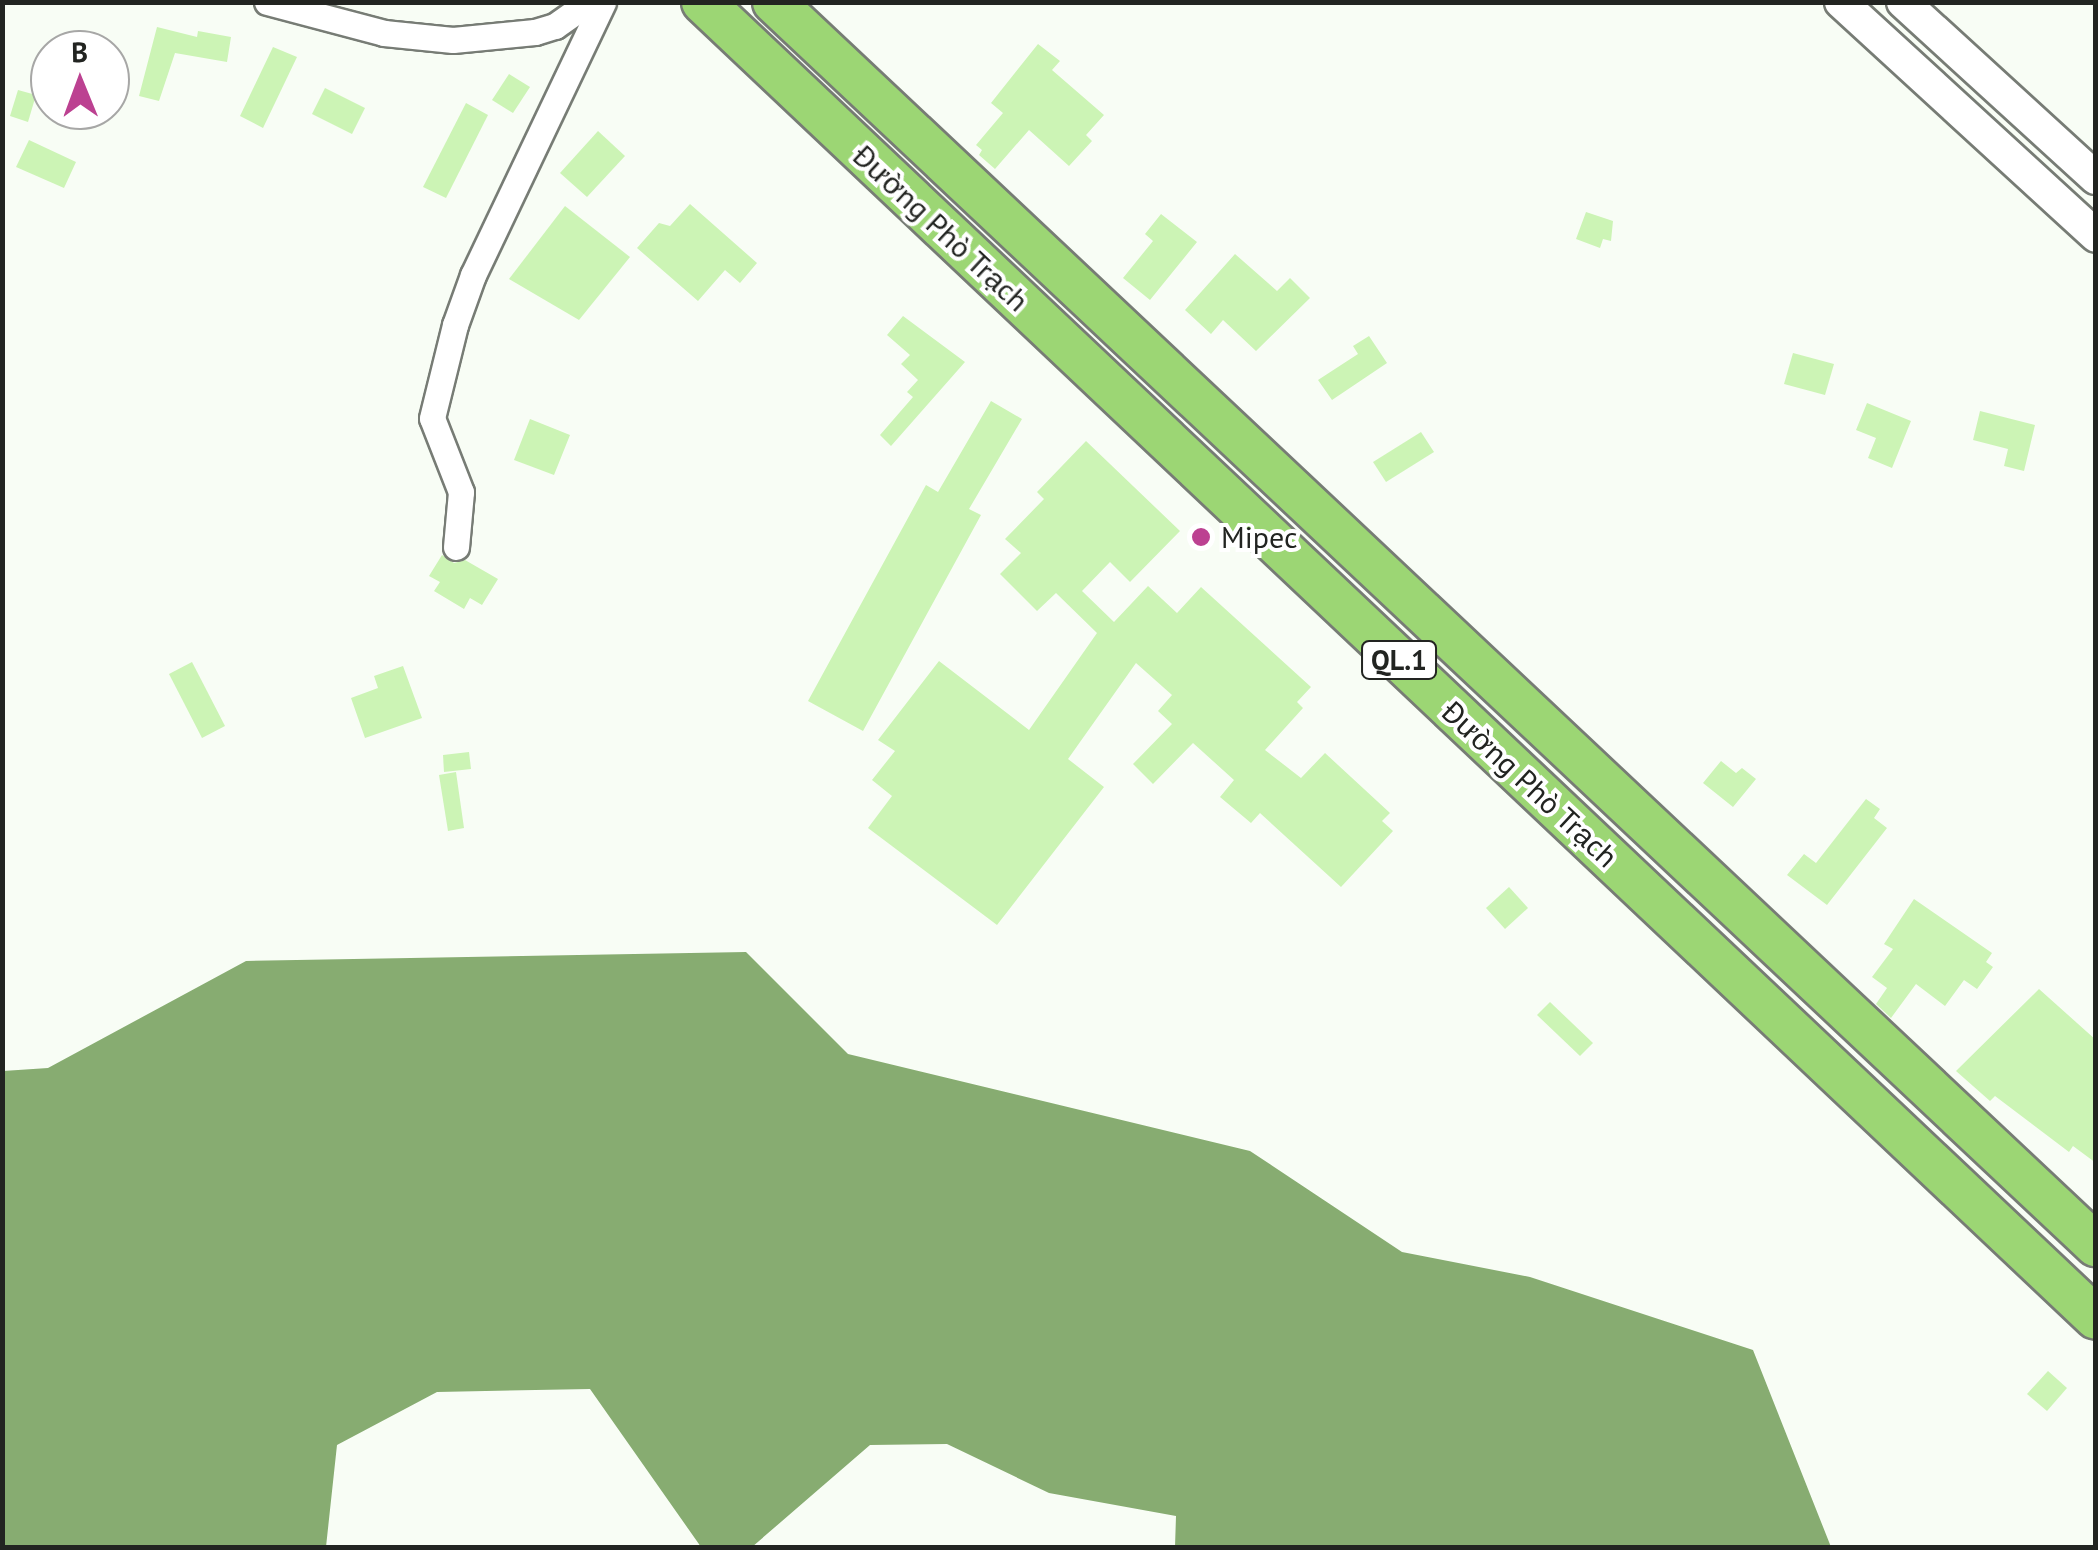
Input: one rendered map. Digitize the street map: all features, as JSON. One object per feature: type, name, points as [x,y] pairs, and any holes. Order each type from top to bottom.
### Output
[{"type":"highway","name":"Đường Phò Trạch","points":[[703,2],[2096,1318]]},
{"type":"highway","name":"Đường Phò Trạch","points":[[774,2],[2096,1246]]},
{"type":"street","points":[[267,2],[384,33],[452,40],[535,32],[555,26],[589,2]]},
{"type":"street","points":[[456,547],[461,492],[432,418],[455,326],[473,276],[602,2]]},
{"type":"street","points":[[1842,2],[2096,236]]},
{"type":"street","points":[[1903,2],[2096,178]]},
{"type":"shaded area","points":[[746,952],[848,1054],[1250,1151],[1402,1252],[1530,1277],[1753,1350],[1831,1547],[1175,1547],[1176,1516],[1049,1493],[947,1444],[870,1445],[752,1547],[701,1547],[590,1389],[437,1392],[337,1445],[326,1547],[3,1547],[3,1071],[48,1068],[246,961]]},
{"type":"building","points":[[157,27],[197,37],[198,31],[231,37],[227,62],[175,53],[159,101],[139,96]]},
{"type":"building","points":[[1038,44],[1060,61],[1052,70],[1104,115],[1086,135],[1092,141],[1069,166],[1029,130],[995,169],[979,155],[982,150],[976,145],[1003,113],[991,103]]},
{"type":"building","points":[[273,47],[297,57],[263,128],[240,116]]},
{"type":"building","points":[[509,74],[530,87],[513,113],[492,100]]},
{"type":"building","points":[[325,88],[365,108],[352,134],[312,114]]},
{"type":"building","points":[[18,90],[30,93],[28,122],[10,116]]},
{"type":"building","points":[[466,103],[488,115],[446,198],[423,187]]},
{"type":"building","points":[[598,131],[625,156],[587,197],[560,173]]},
{"type":"building","points":[[29,140],[76,162],[64,188],[16,167]]},
{"type":"building","points":[[690,204],[757,263],[740,283],[725,270],[698,301],[637,248],[659,223],[670,226]]},
{"type":"building","points":[[565,206],[630,257],[579,320],[509,279]]},
{"type":"building","points":[[1586,212],[1613,221],[1611,241],[1603,239],[1600,248],[1576,239]]},
{"type":"building","points":[[1161,214],[1197,242],[1150,300],[1123,278],[1153,241],[1145,234]]},
{"type":"building","points":[[1235,254],[1277,291],[1290,278],[1310,298],[1256,351],[1223,320],[1211,334],[1185,310]]},
{"type":"building","points":[[903,316],[965,362],[891,446],[880,435],[913,397],[907,392],[918,380],[901,364],[910,355],[887,335]]},
{"type":"building","points":[[1369,336],[1387,363],[1332,400],[1318,380],[1358,354],[1353,346]]},
{"type":"building","points":[[1793,353],[1834,364],[1825,395],[1784,384]]},
{"type":"building","points":[[991,401],[1022,419],[969,509],[981,515],[863,731],[808,701],[926,485],[938,492]]},
{"type":"building","points":[[1867,403],[1911,421],[1892,468],[1868,458],[1876,438],[1856,430]]},
{"type":"building","points":[[1980,411],[2035,425],[2024,471],[2004,466],[2008,449],[1973,440]]},
{"type":"building","points":[[530,419],[570,435],[554,475],[514,460]]},
{"type":"building","points":[[1421,432],[1434,452],[1386,482],[1373,462]]},
{"type":"building","points":[[1086,441],[1180,531],[1130,582],[1110,562],[1082,591],[1114,622],[1148,586],[1177,613],[1201,587],[1311,687],[1297,702],[1303,708],[1265,750],[1301,778],[1325,753],[1390,813],[1382,821],[1393,831],[1341,887],[1260,813],[1251,823],[1220,797],[1234,780],[1193,743],[1153,784],[1133,764],[1172,724],[1158,711],[1172,695],[1136,663],[1068,759],[1104,787],[997,925],[868,828],[892,796],[872,780],[895,751],[878,740],[939,661],[1029,730],[1097,633],[1056,593],[1037,611],[1000,574],[1021,553],[1005,539],[1044,499],[1037,492]]},
{"type":"building","points":[[442,555],[454,563],[465,560],[498,579],[482,605],[470,598],[464,609],[434,591],[440,582],[429,576]]},
{"type":"building","points":[[192,662],[225,726],[202,738],[169,674]]},
{"type":"building","points":[[403,666],[422,718],[365,738],[351,698],[378,688],[374,676]]},
{"type":"building","points":[[469,752],[471,769],[444,772],[443,755]]},
{"type":"building","points":[[1721,761],[1736,773],[1742,768],[1756,779],[1733,807],[1703,783]]},
{"type":"building","points":[[456,772],[464,828],[448,831],[439,775]]},
{"type":"building","points":[[1866,799],[1880,809],[1874,818],[1887,828],[1827,905],[1787,875],[1804,854],[1816,863]]},
{"type":"building","points":[[1509,887],[1528,908],[1505,929],[1486,908]]},
{"type":"building","points":[[1914,899],[1992,953],[1986,962],[1993,967],[1977,989],[1964,980],[1945,1006],[1916,984],[1891,1018],[1876,1004],[1887,988],[1872,977],[1893,949],[1884,944]]},
{"type":"building","points":[[2039,989],[2096,1040],[2096,1163],[2073,1146],[2069,1152],[1995,1096],[1990,1101],[1956,1071]]},
{"type":"building","points":[[1550,1002],[1593,1043],[1580,1056],[1537,1015]]},
{"type":"building","points":[[2048,1371],[2067,1388],[2047,1411],[2027,1394]]},
{"type":"place","name":"Mipec","points":[[1201,537]]}]
